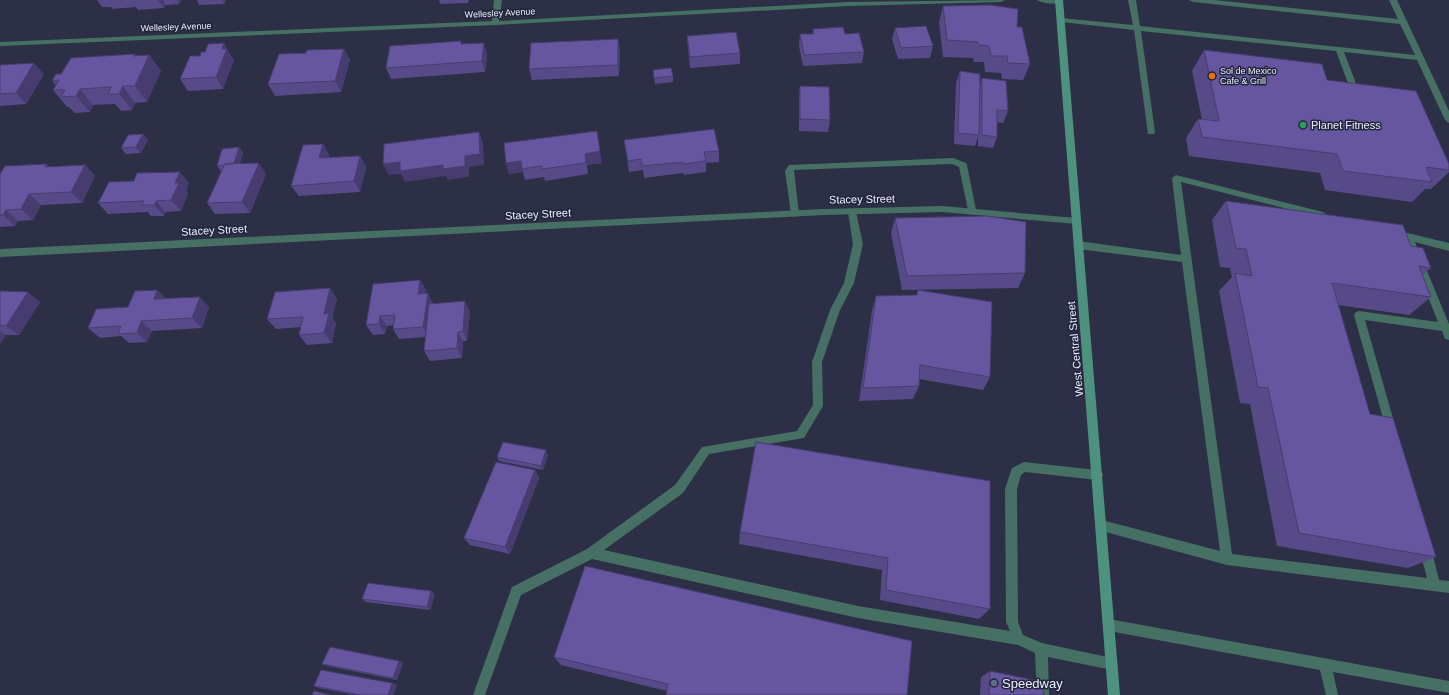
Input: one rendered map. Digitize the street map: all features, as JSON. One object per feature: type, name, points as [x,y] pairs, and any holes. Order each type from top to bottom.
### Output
[{"type":"main road","name":"West Central Street","points":[[1059,1],[1102,526],[1114,695]]},
{"type":"street","points":[[495,23],[498,0]]},
{"type":"street","name":"Wellesley Avenue","points":[[0,44],[495,23],[848,4],[1000,0]]},
{"type":"street","points":[[1041,0],[1059,1]]},
{"type":"street","points":[[1132,0],[1151,132]]},
{"type":"street","points":[[1193,0],[1404,22]]},
{"type":"street","points":[[1393,0],[1449,120]]},
{"type":"street","points":[[1061,20],[1420,58]]},
{"type":"street","points":[[1339,50],[1357,95]]},
{"type":"street","points":[[795,214],[789,172],[792,167],[910,161],[953,161],[963,166],[972,210]]},
{"type":"street","points":[[1227,559],[1176,178],[1334,218]]},
{"type":"street","name":"Stacey Street","points":[[0,253],[795,214],[942,209],[972,210],[1076,222]]},
{"type":"street","points":[[479,695],[516,591],[591,553],[679,490],[706,450],[800,435],[818,406],[817,362],[835,310],[849,283],[858,244],[852,212]]},
{"type":"street","points":[[1387,231],[1449,247]]},
{"type":"street","points":[[1409,237],[1447,332]]},
{"type":"street","points":[[1078,244],[1186,259]]},
{"type":"street","points":[[1395,443],[1359,315],[1447,332]]},
{"type":"street","points":[[1019,639],[1012,622],[1011,489],[1016,472],[1024,467],[1097,475]]},
{"type":"street","points":[[1102,526],[1227,559],[1449,587]]},
{"type":"street","points":[[1423,540],[1436,586]]},
{"type":"street","points":[[591,553],[858,612],[1019,639],[1041,649],[1112,664]]},
{"type":"street","points":[[1109,625],[1449,687]]},
{"type":"street","points":[[1041,649],[1043,695]]},
{"type":"street","points":[[1325,664],[1332,695]]},
{"type":"building","points":[[990,5],[1018,9],[1017,27],[1022,27],[1030,64],[1008,63],[1007,56],[991,56],[989,46],[979,45],[978,42],[947,40],[943,6]]},
{"type":"building","points":[[926,26],[933,46],[901,48],[895,28]]},
{"type":"building","points":[[843,27],[845,34],[859,33],[864,52],[804,55],[800,34],[814,34],[813,29]]},
{"type":"building","points":[[736,32],[740,53],[690,57],[687,36]]},
{"type":"building","points":[[618,39],[618,65],[529,69],[531,43]]},
{"type":"building","points":[[461,41],[461,44],[484,43],[482,61],[386,68],[390,46]]},
{"type":"building","points":[[224,43],[222,49],[227,49],[216,77],[180,79],[190,56],[200,56],[201,52],[205,52],[208,44]]},
{"type":"building","points":[[344,49],[335,81],[268,84],[279,54],[306,53],[307,50]]},
{"type":"building","name":"Planet Fitness","points":[[1204,50],[1322,64],[1327,80],[1416,91],[1449,164],[1449,170],[1426,167],[1432,182],[1343,171],[1337,154],[1202,137],[1198,119],[1219,121]]},
{"type":"building","points":[[135,54],[133,56],[149,55],[135,86],[123,86],[119,94],[108,94],[111,87],[80,89],[76,96],[61,97],[65,90],[53,90],[59,80],[52,81],[56,74],[61,74],[71,58]]},
{"type":"building","points":[[34,63],[16,93],[0,94],[0,65]]},
{"type":"building","points":[[671,68],[673,76],[654,78],[653,70]]},
{"type":"building","points":[[960,71],[980,74],[979,135],[958,133]]},
{"type":"building","points":[[982,78],[1006,81],[1008,111],[997,110],[997,137],[982,135]]},
{"type":"building","points":[[800,86],[829,87],[830,120],[800,119]]},
{"type":"building","points":[[714,129],[719,151],[704,152],[706,161],[642,166],[641,159],[628,161],[624,140]]},
{"type":"building","points":[[597,131],[600,151],[585,154],[586,163],[542,169],[541,166],[522,169],[521,161],[506,163],[504,143]]},
{"type":"building","points":[[479,132],[480,154],[465,156],[465,166],[443,169],[443,165],[400,171],[400,162],[383,164],[384,144]]},
{"type":"building","points":[[143,134],[136,147],[121,148],[128,135]]},
{"type":"building","points":[[323,144],[319,158],[360,156],[354,181],[291,186],[303,145]]},
{"type":"building","points":[[239,147],[234,163],[217,166],[222,149]]},
{"type":"building","points":[[259,163],[242,202],[207,203],[225,164]]},
{"type":"building","points":[[46,164],[45,167],[85,165],[71,192],[29,194],[21,209],[6,210],[3,215],[0,215],[0,174],[5,166]]},
{"type":"building","points":[[180,172],[175,183],[179,183],[171,200],[156,201],[154,205],[141,205],[144,201],[98,203],[109,182],[134,181],[137,173]]},
{"type":"building","points":[[1226,201],[1403,225],[1411,246],[1423,248],[1431,268],[1419,266],[1431,297],[1332,283],[1370,414],[1393,418],[1436,557],[1299,533],[1268,388],[1258,387],[1235,273],[1252,276],[1246,249],[1236,248]]},
{"type":"building","points":[[987,216],[1026,222],[1025,273],[907,276],[895,218]]},
{"type":"building","points":[[420,280],[418,294],[428,293],[423,327],[393,329],[395,315],[380,316],[379,324],[366,325],[373,284]]},
{"type":"building","points":[[330,288],[324,314],[329,313],[324,333],[299,335],[303,317],[267,319],[275,292]]},
{"type":"building","points":[[157,290],[154,299],[200,297],[192,318],[141,321],[137,333],[118,334],[121,326],[88,328],[96,309],[128,307],[135,291]]},
{"type":"building","points":[[918,290],[992,302],[990,377],[920,365],[919,386],[863,388],[876,296],[917,295]]},
{"type":"building","points":[[0,291],[28,292],[6,326],[0,325]]},
{"type":"building","points":[[465,301],[463,331],[458,332],[457,348],[424,351],[429,304]]},
{"type":"building","points":[[503,442],[546,450],[541,466],[497,457]]},
{"type":"building","points":[[756,442],[990,481],[990,609],[886,590],[888,558],[740,532]]},
{"type":"building","points":[[496,462],[535,470],[505,547],[464,538]]},
{"type":"building","points":[[585,566],[912,641],[907,695],[666,695],[668,684],[554,657]]},
{"type":"building","points":[[368,583],[431,591],[427,607],[362,599]]},
{"type":"building","points":[[330,647],[399,661],[393,678],[322,664]]},
{"type":"building","points":[[321,670],[392,683],[388,695],[361,695],[314,686]]},
{"type":"building","points":[[990,671],[1043,682],[1044,695],[989,695]]},
{"type":"building","points":[[314,691],[331,695],[312,695]]},
{"type":"place","name":"Sol de Mexico Cafe & Grill","points":[[1212,76]]},
{"type":"place","name":"Planet Fitness","points":[[1303,125]]},
{"type":"place","name":"Speedway","points":[[994,683]]}]
